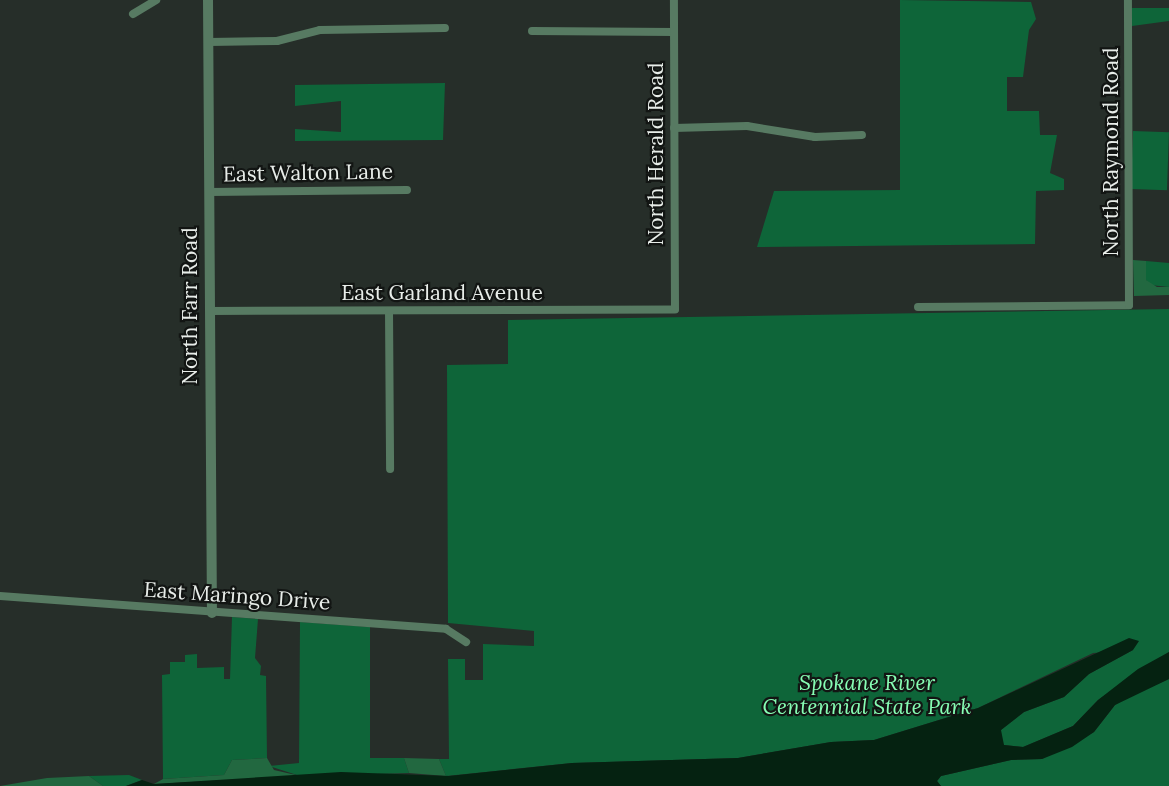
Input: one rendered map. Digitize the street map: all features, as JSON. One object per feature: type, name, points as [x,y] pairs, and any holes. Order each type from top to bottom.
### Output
[{"type":"street","points":[[133,14],[156,0]]},
{"type":"street","name":"North Farr Road","points":[[208,0],[212,613]]},
{"type":"street","name":"North Herald Road","points":[[674,0],[675,309]]},
{"type":"street","name":"North Raymond Road","points":[[918,307],[1129,304],[1128,0]]},
{"type":"street","points":[[209,42],[277,41],[320,30],[445,28]]},
{"type":"street","points":[[532,31],[674,32]]},
{"type":"street","points":[[674,128],[747,126],[815,137],[862,135]]},
{"type":"street","name":"East Walton Lane","points":[[209,192],[407,189]]},
{"type":"street","name":"East Garland Avenue","points":[[210,311],[675,309]]},
{"type":"street","points":[[389,311],[390,469]]},
{"type":"street","name":"East Maringo Drive","points":[[0,596],[446,629],[466,642]]},
{"type":"green space","points":[[900,0],[1031,2],[1036,19],[1029,30],[1023,77],[1007,77],[1007,111],[1039,111],[1040,135],[1057,135],[1050,173],[1064,179],[1064,190],[1036,191],[1035,244],[757,247],[774,191],[900,190]]},
{"type":"green space","points":[[1132,8],[1169,8],[1169,21],[1132,26]]},
{"type":"green space","points":[[445,83],[443,140],[295,141],[295,129],[341,132],[341,101],[295,106],[295,85]]},
{"type":"green space","points":[[1133,131],[1169,132],[1167,190],[1131,189]]},
{"type":"green space","points":[[1133,260],[1146,261],[1146,280],[1157,287],[1169,287],[1169,295],[1134,296]]},
{"type":"green space","points":[[1146,261],[1169,263],[1169,287],[1150,285],[1146,280]]},
{"type":"green space","points":[[1169,309],[1169,652],[1098,700],[1073,726],[1023,747],[1004,745],[1000,740],[1001,730],[1024,712],[1064,697],[1089,674],[1133,650],[1093,653],[978,708],[874,740],[831,742],[738,758],[572,763],[446,776],[439,759],[449,759],[448,659],[465,659],[465,680],[483,680],[483,644],[534,646],[534,631],[448,623],[447,365],[508,364],[508,320]]},
{"type":"green space","points":[[232,617],[258,619],[255,658],[261,666],[260,675],[266,676],[267,758],[232,760],[224,775],[163,779],[162,675],[170,674],[170,662],[185,662],[185,655],[197,654],[197,668],[224,667],[224,679],[230,679]]},
{"type":"green space","points":[[300,622],[370,627],[370,758],[404,758],[409,773],[300,776],[269,766],[299,763]]},
{"type":"green space","name":"Spokane River Centennial State Park","points":[[1169,679],[1169,786],[941,786],[937,781],[941,776],[1011,760],[1042,759],[1094,732],[1115,705]]},
{"type":"green space","points":[[267,758],[274,770],[300,776],[154,784],[163,779],[224,775],[232,760]]},
{"type":"green space","points":[[404,758],[439,759],[446,776],[409,773]]},
{"type":"green space","points":[[129,775],[142,780],[126,786],[103,786],[89,776]]},
{"type":"green space","points":[[89,776],[103,786],[0,786],[47,778]]},
{"type":"shaded area","points":[[1129,638],[1139,641],[1133,650],[1089,674],[1064,697],[1024,712],[1001,730],[1004,745],[1023,747],[1073,726],[1098,700],[1138,669],[1169,652],[1169,679],[1115,705],[1094,732],[1072,747],[1042,759],[1011,760],[941,776],[937,781],[941,786],[126,786],[142,780],[154,784],[341,772],[449,776],[572,763],[738,758],[831,742],[874,740],[978,708]]}]
